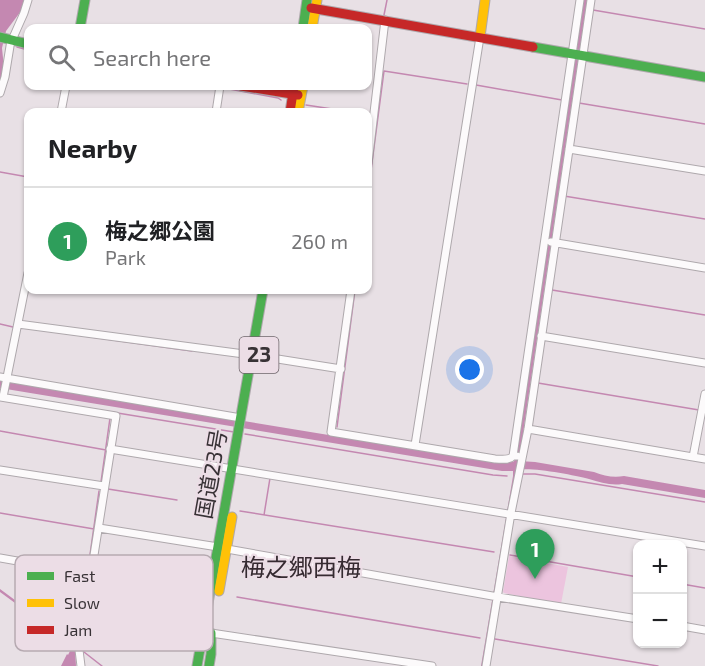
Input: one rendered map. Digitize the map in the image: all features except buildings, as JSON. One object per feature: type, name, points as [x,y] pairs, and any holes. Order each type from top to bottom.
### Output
[{"type":"main road","points":[[81,24],[86,0]]},
{"type":"main road","points":[[480,37],[485,0]]},
{"type":"main road","points":[[312,4],[582,56],[705,76]]},
{"type":"main road","points":[[304,24],[312,4]]},
{"type":"main road","points":[[312,4],[312,24]]},
{"type":"main road","points":[[7,39],[24,44]]},
{"type":"main road","points":[[291,108],[297,90]]},
{"type":"main road","points":[[297,90],[298,108]]},
{"type":"main road","name":"国道23号","points":[[213,600],[242,436],[260,294]]},
{"type":"main road","name":"国道23号","points":[[243,419],[268,294]]},
{"type":"main road","points":[[195,666],[200,651]]},
{"type":"main road","points":[[207,666],[211,651]]},
{"type":"street","points":[[0,93],[5,77],[7,39],[24,13],[28,0]]},
{"type":"street","points":[[486,666],[508,513],[519,471],[544,241],[580,0]]},
{"type":"street","points":[[519,457],[528,429],[591,0]]},
{"type":"street","points":[[372,131],[386,20]]},
{"type":"street","points":[[415,445],[480,37]]},
{"type":"street","points":[[62,108],[65,90]]},
{"type":"street","points":[[217,108],[219,90]]},
{"type":"street","points":[[569,149],[705,171]]},
{"type":"street","points":[[544,241],[705,268]]},
{"type":"street","points":[[24,293],[2,395],[116,416],[94,555]]},
{"type":"street","points":[[350,294],[331,432],[495,459],[519,457]]},
{"type":"street","points":[[18,324],[244,354]]},
{"type":"street","points":[[541,336],[705,363]]},
{"type":"street","points":[[266,357],[341,369]]},
{"type":"street","points":[[4,379],[243,419]]},
{"type":"street","points":[[693,457],[705,394]]},
{"type":"street","points":[[528,429],[705,459]]},
{"type":"street","points":[[110,449],[705,546]]},
{"type":"street","points":[[0,470],[104,486]]},
{"type":"street","points":[[99,528],[633,618]]},
{"type":"street","points":[[0,558],[15,561]]},
{"type":"street","points":[[687,627],[705,630]]},
{"type":"street","points":[[213,633],[432,666]]},
{"type":"street","points":[[79,651],[81,666]]},
{"type":"shaded area","points":[[0,0],[24,0],[21,11],[6,31],[2,48],[4,68],[0,82]]},
{"type":"shaded area","points":[[584,0],[587,0],[519,461],[705,490],[705,498],[610,484],[553,472],[517,470],[483,666],[481,666],[513,471],[0,388],[0,381],[499,463],[513,462]]},
{"type":"shaded area","points":[[509,556],[568,567],[561,604],[504,593]]},
{"type":"shaded area","points":[[0,589],[15,600],[15,603],[0,592]]},
{"type":"shaded area","points":[[70,651],[75,651],[76,666],[61,666]]},
{"type":"waterway","points":[[384,15],[387,0]]},
{"type":"waterway","points":[[593,10],[705,29]]},
{"type":"waterway","points":[[17,47],[24,49]]},
{"type":"waterway","points":[[372,162],[384,71],[467,84]]},
{"type":"waterway","points":[[476,85],[562,100]]},
{"type":"waterway","points":[[235,90],[281,100]]},
{"type":"waterway","points":[[579,103],[705,124]]},
{"type":"waterway","points":[[306,105],[326,108]]},
{"type":"waterway","points":[[0,172],[24,176]]},
{"type":"waterway","points":[[564,196],[705,219]]},
{"type":"waterway","points":[[552,290],[705,315]]},
{"type":"waterway","points":[[337,427],[354,294]]},
{"type":"waterway","points":[[0,324],[13,327]]},
{"type":"waterway","points":[[41,330],[192,351]]},
{"type":"waterway","points":[[538,383],[699,410]]},
{"type":"waterway","points":[[7,395],[234,432]]},
{"type":"waterway","points":[[101,482],[110,418]]},
{"type":"waterway","points":[[0,431],[106,450]]},
{"type":"waterway","points":[[245,434],[507,476]]},
{"type":"waterway","points":[[522,474],[535,474],[705,502]]},
{"type":"waterway","points":[[264,515],[270,478]]},
{"type":"waterway","points":[[108,489],[177,500]]},
{"type":"waterway","points":[[90,555],[99,491]]},
{"type":"waterway","points":[[240,511],[494,552]]},
{"type":"waterway","points":[[0,513],[94,529]]},
{"type":"waterway","points":[[510,555],[633,576]]},
{"type":"waterway","points":[[687,585],[705,588]]},
{"type":"waterway","points":[[237,597],[480,638]]},
{"type":"waterway","points":[[495,639],[658,666]]},
{"type":"waterway","points":[[84,652],[102,666]]},
{"type":"traffic: fast","points":[[81,24],[85,0]]},
{"type":"traffic: fast","points":[[304,24],[307,0]]},
{"type":"traffic: fast","points":[[0,37],[24,43]]},
{"type":"traffic: fast","points":[[533,47],[705,77]]},
{"type":"traffic: fast","points":[[213,575],[262,294]]},
{"type":"traffic: fast","points":[[197,666],[200,651]]},
{"type":"traffic: fast","points":[[209,666],[211,651]]},
{"type":"traffic: slow","points":[[313,24],[317,0]]},
{"type":"traffic: slow","points":[[480,37],[485,0]]},
{"type":"traffic: slow","points":[[299,108],[302,90]]},
{"type":"traffic: slow","points":[[219,591],[232,517]]},
{"type":"traffic: jam","points":[[311,8],[533,47]]},
{"type":"traffic: jam","points":[[266,90],[298,95]]},
{"type":"traffic: jam","points":[[291,108],[293,90]]},
{"type":"place","name":"梅之郷公園","points":[[535,579]]},
{"type":"district","name":"梅之郷西梅","points":[[301,568]]}]
